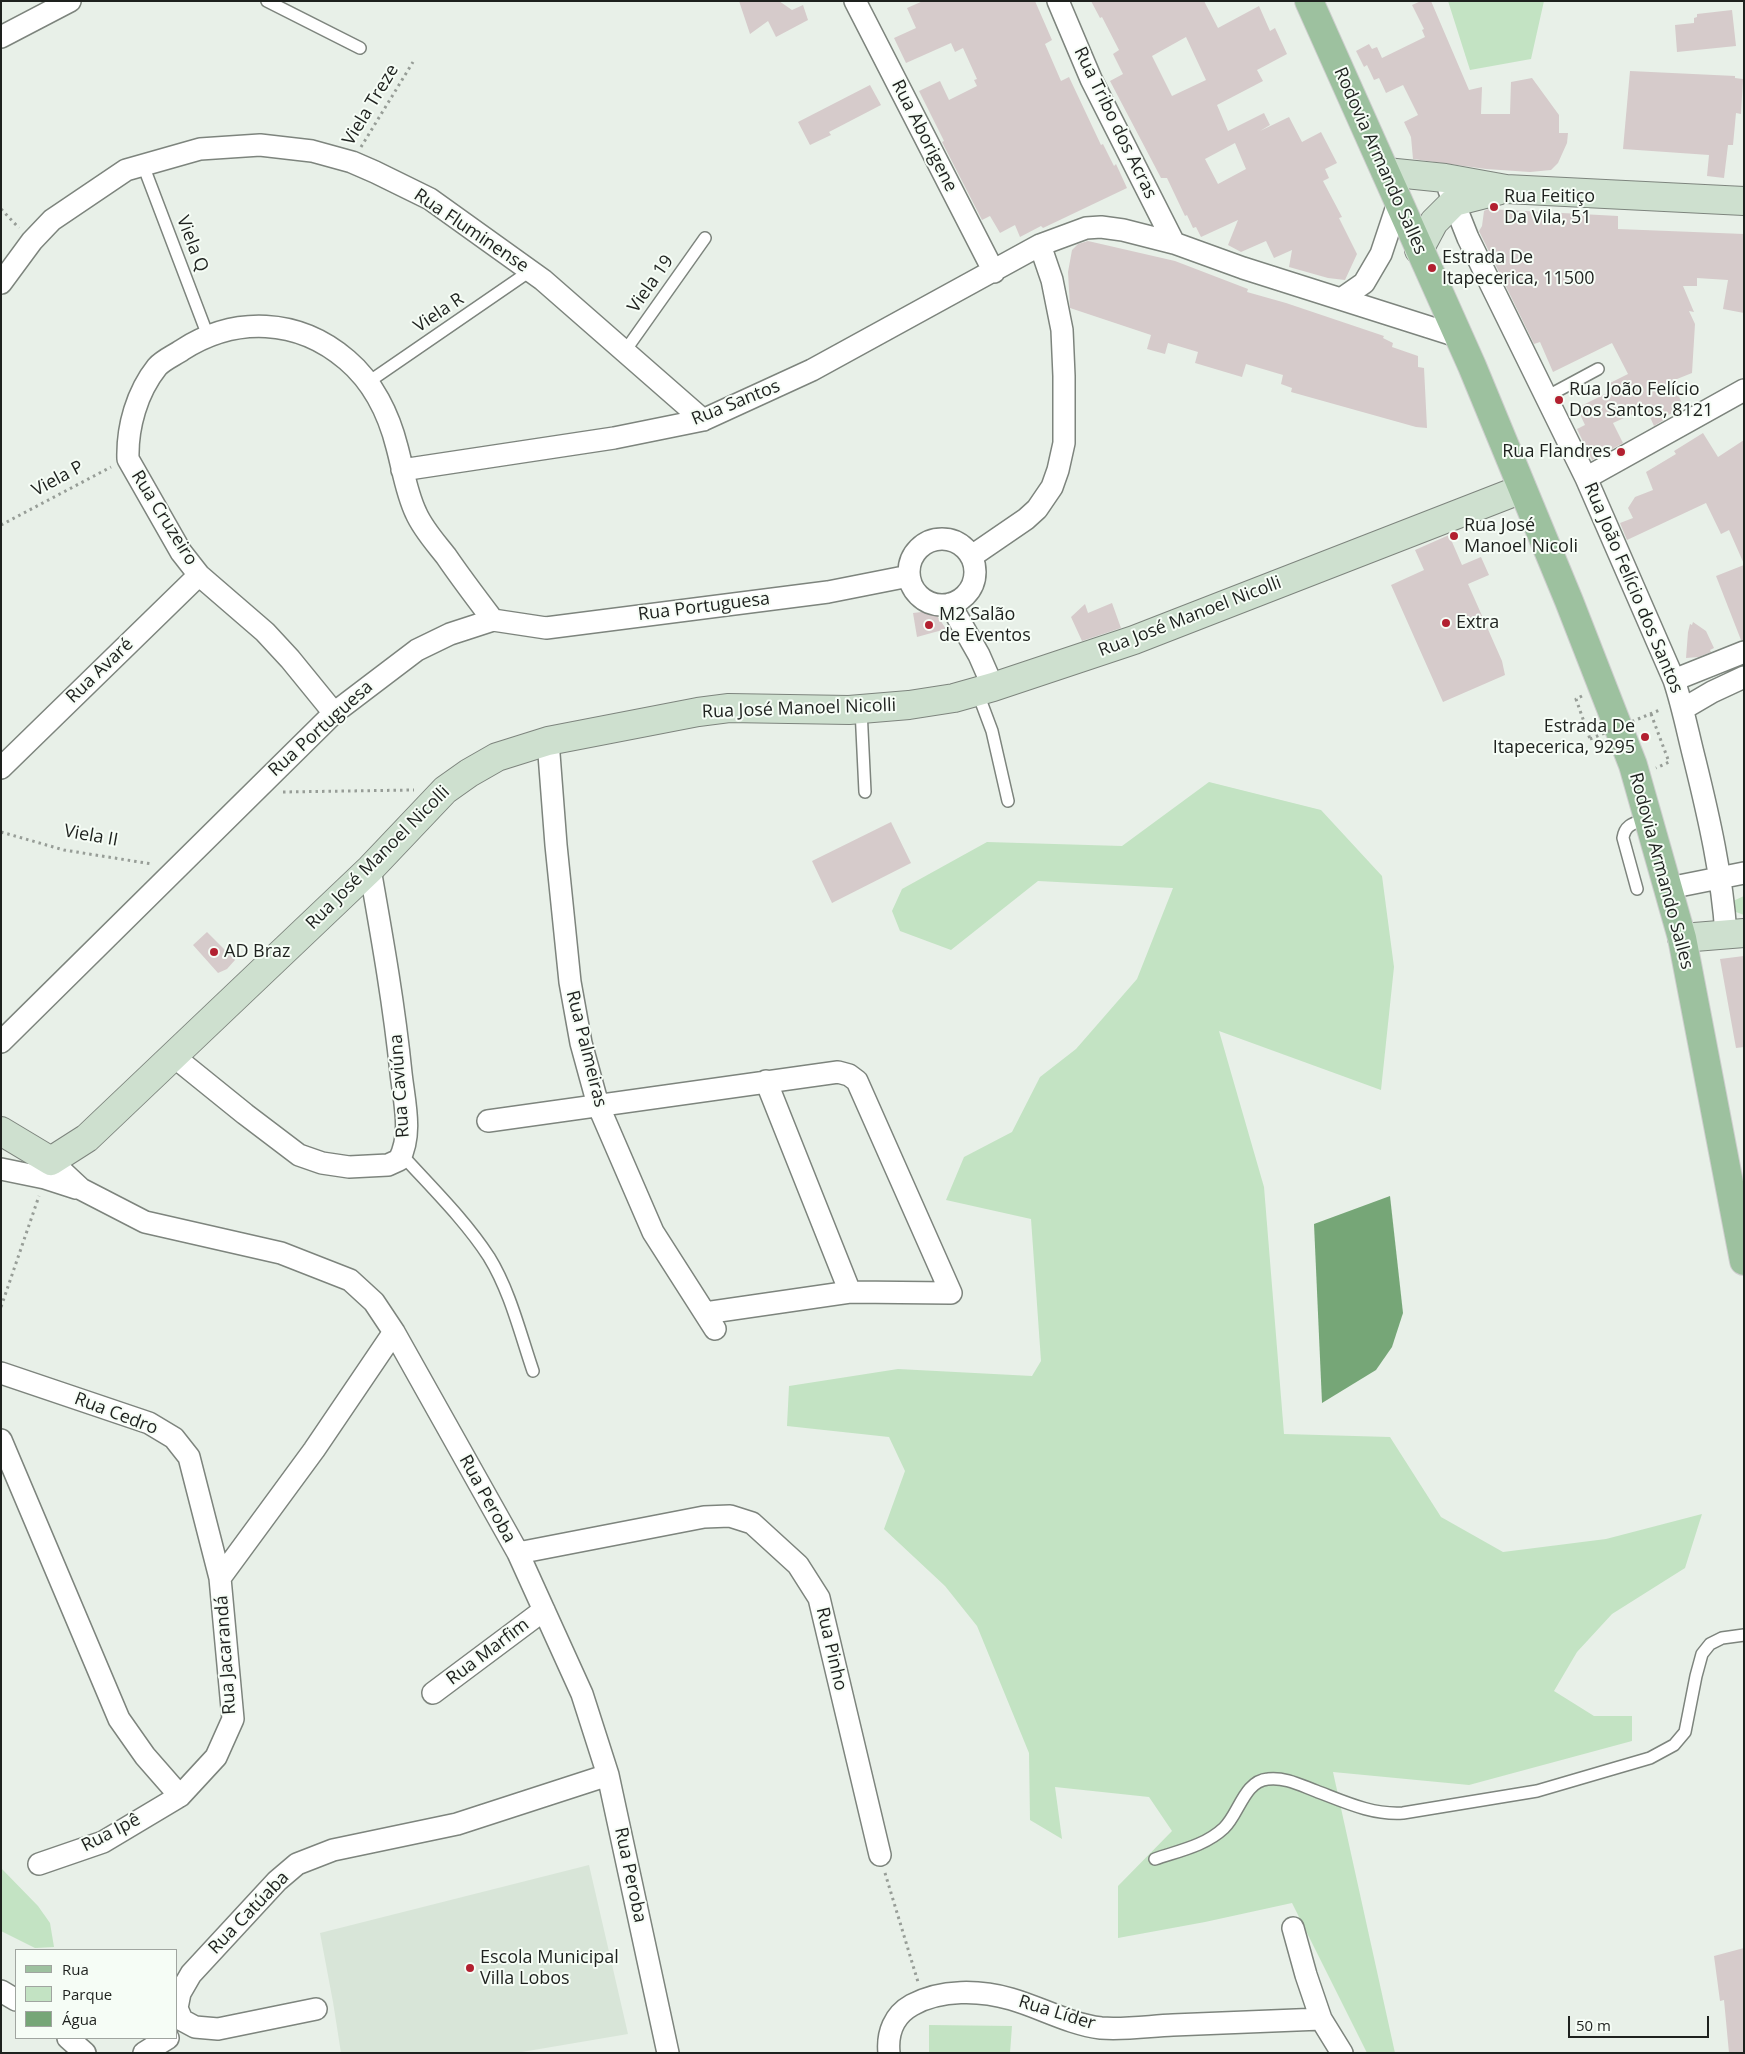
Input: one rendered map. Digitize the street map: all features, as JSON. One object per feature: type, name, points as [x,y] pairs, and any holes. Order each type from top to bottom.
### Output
[{"type":"main road","name":"Rodovia Armando Salles","points":[[1309,1],[1472,366],[1569,600],[1624,740],[1649,818],[1682,938],[1744,1261]]},
{"type":"main road","points":[[1386,172],[1449,190],[1506,189],[1744,201]]},
{"type":"main road","points":[[1419,250],[1449,190]]},
{"type":"main road","name":"Rua José Manoel Nicolli","points":[[48,1170],[87,1138],[172,1055],[370,869],[444,790],[498,757],[548,741],[698,712],[729,708],[861,709],[909,705],[954,698],[1134,640],[1522,489]]},
{"type":"main road","points":[[1682,938],[1735,933]]},
{"type":"main road","points":[[1,1131],[48,1170]]},
{"type":"street","points":[[1,37],[70,1]]},
{"type":"street","name":"Rua Aborigene","points":[[855,1],[994,272]]},
{"type":"street","name":"Rua Tribo dos Acras","points":[[1058,1],[1092,79],[1174,243]]},
{"type":"street","name":"Rua Fluminense","points":[[1,283],[32,241],[52,220],[126,170],[200,149],[260,145],[312,151],[352,162],[430,199],[530,271],[703,420]]},
{"type":"street","name":"Rua João Felício dos Santos","points":[[1449,190],[1468,238],[1586,478],[1674,680],[1683,709],[1720,877],[1735,933]]},
{"type":"street","points":[[1341,299],[1364,283],[1381,254],[1398,203]]},
{"type":"street","name":"Rua Santos","points":[[402,470],[614,438],[703,420],[812,370],[994,272],[1040,245],[1086,228],[1101,227],[1174,243],[1457,336]]},
{"type":"street","points":[[972,556],[1026,519],[1037,509],[1052,487],[1064,443],[1062,330],[1052,280],[1040,245]]},
{"type":"street","name":"Rua Cruzeiro","points":[[334,713],[290,659],[265,632],[199,575],[181,552],[128,459],[127,446],[132,419],[141,392],[158,366],[200,338],[240,327],[264,325],[293,330],[323,343],[347,360],[367,383],[388,418],[416,513],[430,536],[493,620]]},
{"type":"street","points":[[1586,478],[1744,390]]},
{"type":"street","points":[[937,538],[957,541],[966,547],[972,556],[976,576],[973,586],[960,601],[939,605],[930,603],[919,596],[912,587],[909,565],[919,547],[927,542],[937,538]]},
{"type":"street","name":"Rua Avaré","points":[[1,768],[199,575]]},
{"type":"street","name":"Rua Portuguesa","points":[[1,1042],[334,713],[417,650],[450,634],[493,620],[546,628],[828,592],[909,576]]},
{"type":"street","points":[[950,604],[979,655],[985,689]]},
{"type":"street","points":[[1674,680],[1744,652]]},
{"type":"street","points":[[1683,709],[1744,676]]},
{"type":"street","name":"Rua Palmeiras","points":[[548,741],[570,982],[581,1042],[598,1105],[653,1232],[710,1321],[850,1292]]},
{"type":"street","name":"Rua Caviúna","points":[[172,1055],[244,1114],[299,1155],[322,1163],[349,1167],[396,1163],[402,1155],[406,1125],[394,1005],[370,869]]},
{"type":"street","points":[[1669,888],[1744,873]]},
{"type":"street","points":[[488,1121],[766,1081],[838,1072],[849,1075],[857,1081],[951,1293],[850,1292],[766,1081]]},
{"type":"street","points":[[1,1169],[48,1170]]},
{"type":"street","name":"Rua Peroba","points":[[48,1170],[145,1222],[281,1253],[350,1280],[374,1302],[394,1332],[518,1553],[582,1694],[608,1775],[668,2053]]},
{"type":"street","name":"Rua Jacarandá","points":[[180,1796],[216,1757],[233,1719],[220,1578],[314,1450],[394,1332]]},
{"type":"street","name":"Rua Cedro","points":[[1,1373],[149,1423],[174,1438],[189,1457],[220,1578]]},
{"type":"street","points":[[1,1440],[119,1719],[145,1756],[180,1796]]},
{"type":"street","name":"Rua Pinho","points":[[518,1553],[704,1517],[730,1516],[752,1523],[798,1565],[820,1598],[880,1855]]},
{"type":"street","name":"Rua Marfim","points":[[433,1694],[544,1610]]},
{"type":"street","name":"Rua Catúaba","points":[[178,2003],[180,1993],[191,1974],[277,1881],[297,1864],[334,1850],[458,1824],[608,1775]]},
{"type":"street","name":"Rua Ipê","points":[[39,1864],[103,1842],[180,1796]]},
{"type":"street","points":[[1293,1928],[1306,1975],[1321,2018],[1342,2053]]},
{"type":"street","points":[[1,1991],[15,1999]]},
{"type":"street","name":"Rua Líder","points":[[888,2053],[893,2023],[904,2010],[923,1999],[947,1994],[978,1994],[1011,1999],[1058,2018],[1102,2028],[1321,2018]]},
{"type":"street","points":[[178,2033],[195,2028],[218,2029],[316,2010]]},
{"type":"street","points":[[69,2039],[85,2053]]},
{"type":"street","points":[[144,2053],[167,2039]]},
{"type":"lane","points":[[267,1],[360,48]]},
{"type":"lane","name":"Viela Q","points":[[143,165],[208,336]]},
{"type":"lane","name":"Viela 19","points":[[625,351],[705,238]]},
{"type":"lane","name":"Viela R","points":[[367,383],[530,271]]},
{"type":"lane","points":[[1546,398],[1598,369]]},
{"type":"lane","points":[[985,689],[992,731],[1008,801]]},
{"type":"lane","points":[[861,709],[865,792]]},
{"type":"lane","points":[[1637,889],[1622,838],[1628,825],[1649,818]]},
{"type":"lane","points":[[402,1155],[449,1206],[489,1257],[506,1290],[533,1371]]},
{"type":"lane","points":[[1155,1859],[1211,1840],[1226,1826],[1252,1786],[1266,1779],[1285,1779],[1359,1808],[1386,1814],[1403,1813],[1537,1790],[1650,1758],[1674,1745],[1685,1732],[1702,1654],[1710,1644],[1716,1641],[1744,1635]]},
{"type":"path","name":"Viela Treze","points":[[352,162],[413,62]]},
{"type":"path","points":[[1,208],[32,241]]},
{"type":"path","name":"Viela P","points":[[1,525],[128,459]]},
{"type":"path","points":[[1576,699],[1590,739],[1662,709]]},
{"type":"path","points":[[1651,714],[1669,762]]},
{"type":"path","points":[[253,792],[444,790]]},
{"type":"path","name":"Viela II","points":[[1,832],[64,850],[175,868]]},
{"type":"path","points":[[1,1307],[48,1170]]},
{"type":"path","points":[[880,1855],[923,1999]]},
{"type":"shaded area","name":"Escola Municipal Villa Lobos","points":[[589,1865],[628,2034],[516,2053],[341,2053],[320,1933]]},
{"type":"green space","points":[[1448,1],[1544,1],[1531,59],[1470,70]]},
{"type":"green space","points":[[1209,782],[1321,810],[1382,876],[1394,967],[1381,1090],[1219,1031],[1264,1187],[1284,1434],[1390,1437],[1441,1517],[1503,1552],[1606,1539],[1702,1514],[1685,1568],[1612,1614],[1577,1652],[1554,1691],[1594,1716],[1632,1716],[1632,1741],[1469,1785],[1333,1772],[1395,2053],[1367,2053],[1292,1903],[1118,1938],[1118,1886],[1172,1831],[1149,1797],[1055,1787],[1062,1839],[1030,1820],[1029,1753],[977,1626],[945,1586],[884,1529],[905,1471],[889,1437],[787,1426],[789,1386],[898,1369],[1032,1376],[1041,1361],[1031,1219],[946,1200],[964,1157],[1012,1132],[1040,1077],[1076,1049],[1137,979],[1173,888],[1038,881],[951,950],[900,931],[892,911],[902,889],[987,842],[1122,846]]},
{"type":"green space","points":[[1744,896],[1744,915],[1736,912],[1733,901]]},
{"type":"green space","points":[[1,1868],[38,1906],[50,1923],[54,1947],[35,1948],[1,1931]]},
{"type":"green space","points":[[929,2025],[1012,2026],[1010,2053],[929,2053]]},
{"type":"water","points":[[1390,1196],[1403,1313],[1392,1347],[1376,1370],[1322,1403],[1314,1224]]},
{"type":"building","points":[[739,1],[779,1],[792,10],[803,5],[808,20],[776,37],[768,21],[750,34]]},
{"type":"building","points":[[923,1],[1035,1],[1052,40],[1045,44],[1061,81],[1069,77],[1101,145],[1103,144],[1114,166],[1116,164],[1127,188],[1020,237],[1015,225],[1000,233],[990,216],[982,220],[942,142],[944,141],[919,91],[940,81],[949,100],[977,86],[974,80],[977,79],[963,48],[955,52],[951,43],[906,63],[894,38],[916,28],[907,8]]},
{"type":"building","points":[[1091,1],[1204,1],[1218,28],[1259,6],[1270,31],[1275,28],[1287,54],[1257,70],[1263,81],[1217,105],[1228,131],[1264,113],[1270,125],[1260,131],[1289,117],[1302,142],[1321,132],[1337,163],[1325,169],[1329,178],[1323,181],[1342,217],[1339,218],[1357,254],[1345,280],[1328,278],[1289,267],[1292,250],[1274,258],[1266,241],[1241,252],[1228,245],[1238,220],[1201,237],[1196,227],[1193,228],[1187,215],[1185,216],[1167,178],[1161,178],[1110,81],[1123,74],[1113,54],[1119,50],[1102,17],[1100,18]],"holes":[[[1186,37],[1206,80],[1172,96],[1152,56]],[[1235,143],[1246,169],[1218,184],[1205,159]]]},
{"type":"building","points":[[1421,1],[1431,1],[1469,90],[1482,87],[1481,114],[1510,114],[1511,82],[1532,78],[1559,115],[1559,133],[1568,133],[1567,143],[1558,163],[1551,170],[1530,172],[1486,169],[1413,159],[1411,137],[1404,122],[1418,115],[1403,85],[1386,93],[1379,78],[1374,80],[1367,65],[1364,67],[1356,51],[1369,44],[1372,49],[1377,47],[1382,58],[1425,37],[1422,30],[1424,29],[1412,5]]},
{"type":"building","points":[[1732,10],[1736,46],[1677,52],[1675,25],[1694,23],[1694,18],[1697,17],[1697,14]]},
{"type":"building","points":[[1630,71],[1735,76],[1735,78],[1743,79],[1741,114],[1736,113],[1733,145],[1728,145],[1724,178],[1707,176],[1709,155],[1623,149]]},
{"type":"building","points":[[870,85],[881,105],[829,132],[831,135],[810,145],[798,122]]},
{"type":"building","points":[[1488,209],[1618,216],[1618,229],[1744,234],[1744,313],[1723,309],[1728,280],[1697,278],[1697,286],[1683,286],[1694,312],[1689,311],[1695,324],[1692,373],[1672,381],[1684,408],[1666,416],[1667,418],[1654,426],[1646,408],[1613,423],[1623,443],[1592,460],[1577,429],[1585,425],[1577,408],[1611,391],[1608,384],[1628,374],[1612,343],[1553,372],[1540,342],[1534,344],[1479,231],[1482,226],[1484,211]]},
{"type":"building","points":[[1088,241],[1175,261],[1248,289],[1247,292],[1384,336],[1383,338],[1393,343],[1392,347],[1418,356],[1418,367],[1424,368],[1427,428],[1416,427],[1291,392],[1292,388],[1281,384],[1283,375],[1246,364],[1242,377],[1195,363],[1198,352],[1168,343],[1165,354],[1147,349],[1151,335],[1070,308],[1068,272],[1072,250],[1078,244]]},
{"type":"building","points":[[1703,433],[1718,457],[1744,440],[1744,564],[1729,530],[1721,534],[1706,503],[1627,540],[1620,523],[1633,518],[1628,508],[1635,497],[1653,490],[1646,472],[1676,454],[1674,451]]},
{"type":"building","name":"Extra","points":[[1449,535],[1462,565],[1481,557],[1489,575],[1468,584],[1502,661],[1505,675],[1443,702],[1391,585],[1424,570],[1415,550]]},
{"type":"building","points":[[1744,565],[1744,640],[1741,640],[1716,576]]},
{"type":"building","points":[[1112,603],[1121,628],[1082,641],[1071,617],[1085,604],[1088,613]]},
{"type":"building","name":"M2 Salão de Eventos","points":[[930,611],[936,614],[946,629],[917,637],[913,613]]},
{"type":"building","points":[[1693,622],[1706,631],[1714,648],[1710,650],[1711,652],[1699,657],[1686,658],[1688,632],[1690,624],[1692,625]]},
{"type":"building","points":[[891,822],[911,863],[832,903],[812,861]]},
{"type":"building","name":"AD Braz","points":[[207,932],[235,960],[227,969],[218,973],[193,945]]},
{"type":"building","points":[[1744,956],[1744,1047],[1736,1048],[1720,959]]},
{"type":"building","points":[[1744,1948],[1744,2053],[1729,2053],[1724,2000],[1720,2001],[1714,1956]]},
{"type":"place","name":"Rua Feitiço Da Vila, 51","points":[[1494,207]]},
{"type":"place","name":"Estrada De Itapecerica, 11500","points":[[1432,268]]},
{"type":"place","name":"Rua João Felício Dos Santos, 8121","points":[[1559,400]]},
{"type":"place","name":"Rua Flandres","points":[[1621,452]]},
{"type":"place","name":"Rua José Manoel Nicoli","points":[[1454,536]]},
{"type":"place","name":"Extra","points":[[1446,623]]},
{"type":"place","name":"M2 Salão de Eventos","points":[[929,625]]},
{"type":"place","name":"Estrada De Itapecerica, 9295","points":[[1645,737]]},
{"type":"place","name":"AD Braz","points":[[214,952]]},
{"type":"place","name":"Escola Municipal Villa Lobos","points":[[470,1968]]}]
